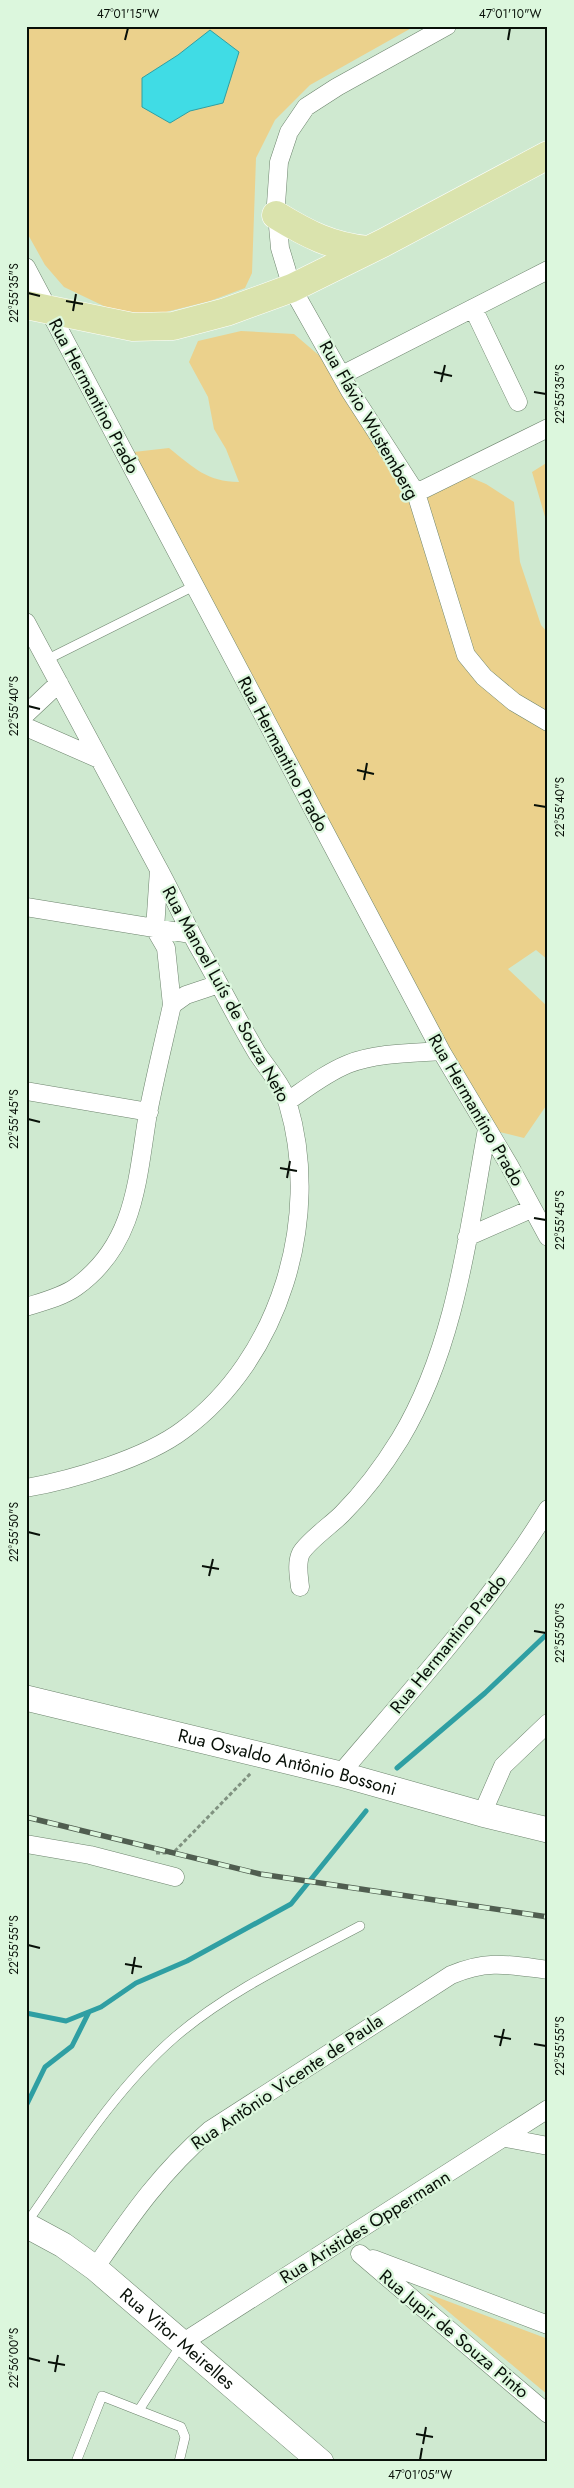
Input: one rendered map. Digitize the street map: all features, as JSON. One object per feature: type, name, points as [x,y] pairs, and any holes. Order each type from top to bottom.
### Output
[{"type":"main road","points":[[38,307],[134,327],[173,326],[226,312],[292,288],[548,155]]},
{"type":"main road","points":[[276,215],[309,234],[344,248],[368,250]]},
{"type":"street","name":"Rua Flávio Wustemberg","points":[[447,26],[306,107],[289,132],[279,162],[276,215],[280,248],[292,288],[350,391],[416,493],[466,655],[484,678],[514,702],[548,722]]},
{"type":"street","name":"Rua Hermantino Prado","points":[[26,267],[38,307],[194,586],[441,1051],[509,1165],[531,1209],[548,1236]]},
{"type":"street","points":[[342,375],[548,270]]},
{"type":"street","points":[[473,308],[518,402]]},
{"type":"street","points":[[416,493],[548,428]]},
{"type":"street","name":"Rua Manoel Luís de Souza Neto","points":[[26,622],[159,869],[191,934],[288,1101],[300,1176],[294,1246],[281,1292],[268,1327],[246,1366],[217,1399],[183,1431],[142,1453],[86,1473],[26,1488]]},
{"type":"street","points":[[26,714],[59,683]]},
{"type":"street","points":[[26,727],[99,759]]},
{"type":"street","points":[[26,1307],[74,1288],[95,1270],[112,1250],[126,1223],[136,1192],[149,1112],[172,1005],[166,948],[155,929],[159,869]]},
{"type":"street","points":[[26,907],[191,934]]},
{"type":"street","points":[[172,1005],[186,996],[219,984]]},
{"type":"street","points":[[288,1101],[314,1082],[349,1064],[389,1055],[441,1051]]},
{"type":"street","points":[[26,1091],[149,1112]]},
{"type":"street","points":[[300,1587],[298,1562],[302,1552],[344,1512],[369,1482],[400,1439],[419,1402],[440,1348],[461,1272],[487,1129]]},
{"type":"street","points":[[467,1237],[531,1209]]},
{"type":"street","name":"Rua Hermantino Prado","points":[[340,1774],[472,1619],[524,1547],[548,1508]]},
{"type":"street","name":"Rua Osvaldo Antônio Bossoni","points":[[26,1698],[340,1774],[482,1814],[548,1830]]},
{"type":"street","points":[[482,1814],[503,1766],[548,1724]]},
{"type":"street","points":[[26,1844],[90,1855],[175,1877]]},
{"type":"street","name":"Rua Antônio Vicente de Paula","points":[[95,2268],[148,2191],[182,2154],[210,2130],[440,1980],[466,1968],[494,1963],[548,1970]]},
{"type":"street","name":"Rua Aristides Oppermann","points":[[182,2343],[342,2243],[548,2110]]},
{"type":"street","points":[[506,2138],[548,2146]]},
{"type":"street","name":"Rua Vitor Meirelles","points":[[26,2225],[63,2246],[95,2268],[321,2462]]},
{"type":"street","points":[[342,2243],[360,2254],[548,2324]]},
{"type":"street","name":"Rua Jupir de Souza Pinto","points":[[360,2254],[548,2414]]},
{"type":"lane","points":[[46,660],[194,586]]},
{"type":"lane","points":[[26,2225],[131,2082],[174,2038],[217,2005],[253,1982],[360,1926]]},
{"type":"lane","points":[[139,2410],[182,2343]]},
{"type":"lane","points":[[76,2462],[102,2396],[181,2427],[185,2437],[179,2462]]},
{"type":"path","points":[[155,1853],[173,1852],[267,1756]]},
{"type":"shaded area","points":[[26,26],[415,26],[310,85],[275,120],[256,158],[252,273],[245,288],[210,301],[154,315],[110,309],[64,287],[45,265],[26,231]]},
{"type":"shaded area","points":[[241,331],[294,334],[342,375],[416,493],[458,472],[486,484],[514,502],[520,562],[541,625],[548,633],[548,960],[536,950],[508,969],[548,1007],[548,1103],[524,1138],[487,1129],[125,453],[169,448],[193,467],[209,476],[239,482],[226,449],[214,429],[208,397],[189,362],[198,341]]},
{"type":"shaded area","points":[[548,462],[548,527],[532,472]]},
{"type":"shaded area","points":[[426,2293],[548,2339],[548,2395]]},
{"type":"water","points":[[210,30],[239,52],[223,103],[190,111],[170,123],[142,107],[142,78],[178,55]]},
{"type":"waterway","points":[[397,1768],[485,1693],[548,1633]]},
{"type":"waterway","points":[[26,2013],[66,2021],[101,2007],[136,1983],[187,1961],[291,1904],[366,1811]]},
{"type":"waterway","points":[[26,2106],[45,2067],[72,2046],[89,2012]]},
{"type":"railway","points":[[26,1817],[260,1874],[548,1917]]}]
